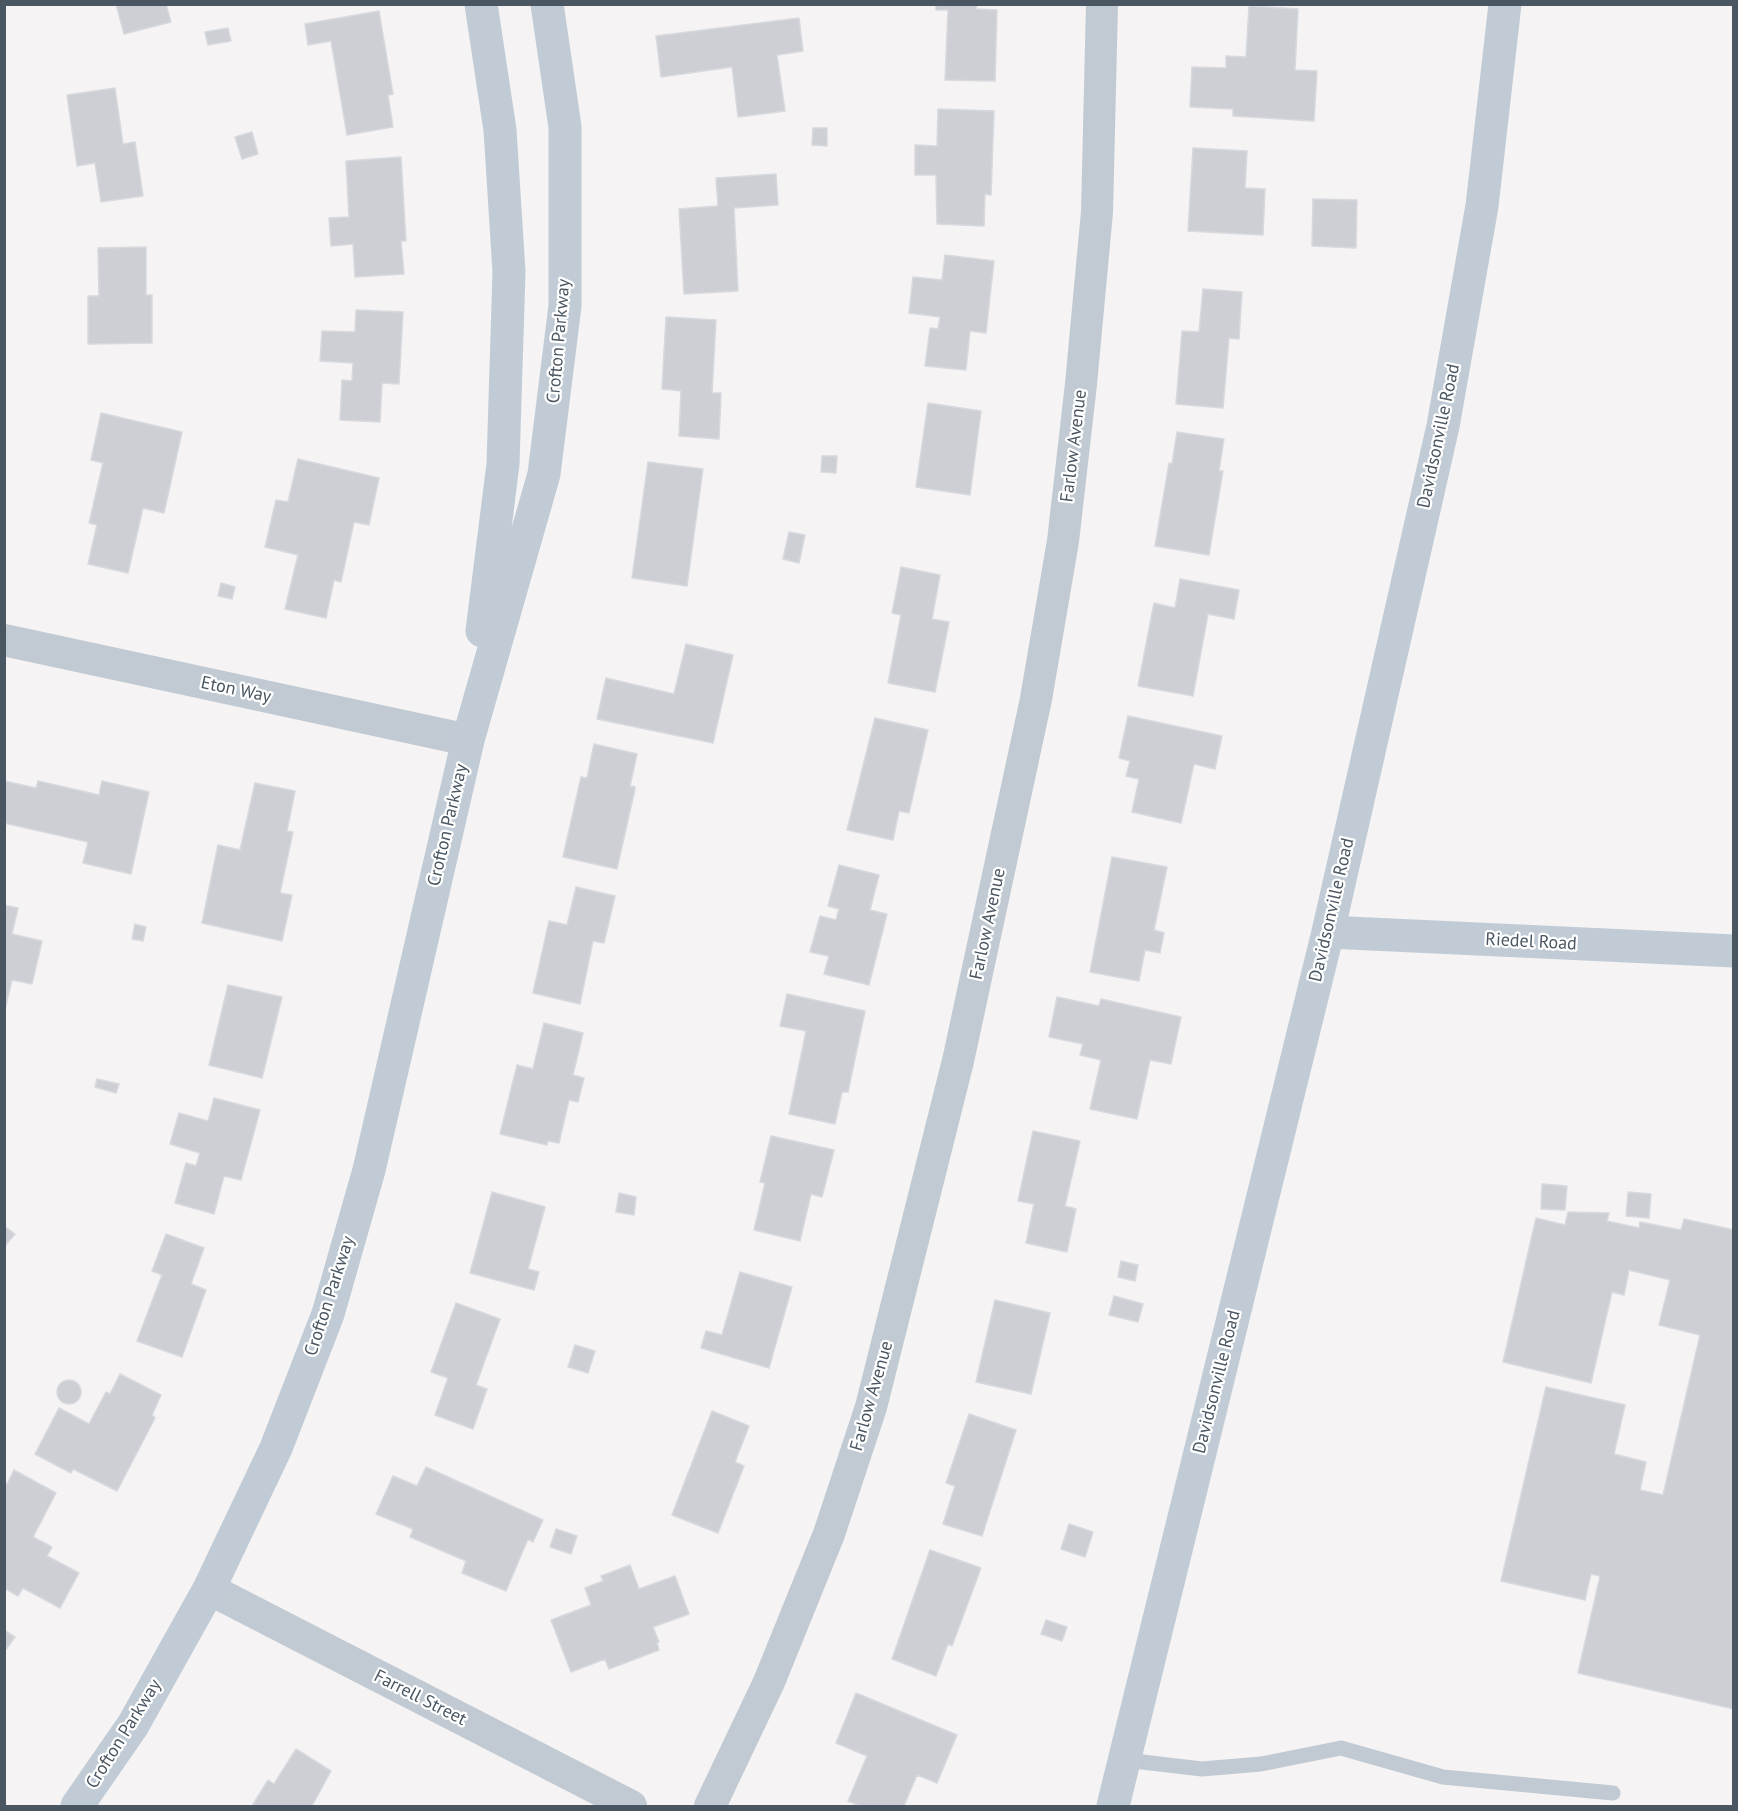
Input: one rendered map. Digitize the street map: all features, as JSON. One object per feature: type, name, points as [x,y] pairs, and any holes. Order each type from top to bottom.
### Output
[{"type":"street","name":"Crofton Parkway","points":[[468,740],[503,464],[509,272],[500,130],[480,4]]},
{"type":"street","name":"Crofton Parkway","points":[[77,1806],[133,1725],[210,1589],[276,1448],[327,1314],[369,1170],[468,740],[544,474],[566,306],[565,127],[547,4]]},
{"type":"street","name":"Farlow Avenue","points":[[710,1806],[769,1682],[829,1534],[871,1407],[958,1061],[1036,699],[1063,541],[1081,384],[1096,212],[1102,4]]},
{"type":"street","name":"Davidsonville Road","points":[[1113,1806],[1328,932],[1443,426],[1482,206],[1505,4]]},
{"type":"street","name":"Eton Way","points":[[4,640],[468,740]]},
{"type":"street","name":"Riedel Road","points":[[1328,932],[1734,951]]},
{"type":"street","name":"Farrell Street","points":[[210,1589],[631,1806]]},
{"type":"lane","points":[[1125,1760],[1202,1769],[1262,1764],[1341,1748],[1443,1777],[1612,1793]]},
{"type":"building","points":[[116,4],[166,4],[171,22],[124,34]]},
{"type":"building","points":[[936,4],[977,4],[976,9],[997,10],[995,81],[945,80],[948,10],[936,10]]},
{"type":"building","points":[[1249,6],[1298,9],[1295,70],[1317,71],[1314,121],[1233,116],[1233,109],[1190,107],[1192,67],[1226,68],[1226,56],[1246,57]]},
{"type":"building","points":[[379,11],[393,94],[388,95],[393,127],[347,135],[331,41],[308,45],[305,24]]},
{"type":"building","points":[[799,18],[803,51],[777,55],[785,111],[738,117],[732,67],[661,77],[656,36]]},
{"type":"building","points":[[228,28],[231,41],[208,45],[205,32]]},
{"type":"building","points":[[115,88],[123,144],[135,142],[143,196],[101,202],[95,163],[77,166],[67,95]]},
{"type":"building","points":[[938,109],[994,111],[991,195],[985,194],[984,226],[937,224],[936,175],[915,175],[915,145],[937,146]]},
{"type":"building","points":[[813,128],[827,128],[827,146],[812,145]]},
{"type":"building","points":[[252,132],[258,154],[242,159],[235,137]]},
{"type":"building","points":[[1193,148],[1247,151],[1245,188],[1265,189],[1263,235],[1188,231]]},
{"type":"building","points":[[401,157],[406,241],[401,241],[404,274],[355,277],[353,244],[331,246],[329,218],[349,217],[346,161]]},
{"type":"building","points":[[776,174],[778,205],[734,208],[738,291],[684,294],[679,209],[718,206],[716,178]]},
{"type":"building","points":[[1313,199],[1357,200],[1356,248],[1312,246]]},
{"type":"building","points":[[146,247],[146,295],[152,295],[152,343],[88,344],[88,296],[99,296],[98,248]]},
{"type":"building","points":[[945,255],[994,261],[986,333],[970,331],[966,370],[925,366],[930,328],[938,329],[940,317],[909,313],[913,277],[942,280]]},
{"type":"building","points":[[1203,289],[1242,292],[1239,339],[1229,338],[1223,408],[1176,404],[1182,331],[1199,332]]},
{"type":"building","points":[[356,310],[403,312],[399,384],[382,383],[380,422],[340,420],[342,380],[352,381],[353,363],[320,361],[322,331],[355,332]]},
{"type":"building","points":[[666,317],[716,320],[712,393],[721,393],[719,439],[679,436],[681,391],[662,389]]},
{"type":"building","points":[[928,403],[981,411],[970,495],[916,487]]},
{"type":"building","points":[[101,413],[182,432],[164,513],[143,508],[128,573],[88,564],[97,525],[89,523],[103,463],[91,460]]},
{"type":"building","points":[[1177,432],[1224,439],[1219,471],[1223,471],[1209,555],[1155,546],[1169,463],[1172,464]]},
{"type":"building","points":[[822,456],[837,456],[836,473],[821,472]]},
{"type":"building","points":[[298,459],[379,478],[369,525],[354,522],[341,582],[334,580],[326,618],[285,609],[298,555],[265,547],[276,500],[288,502]]},
{"type":"building","points":[[648,462],[703,469],[687,586],[632,578]]},
{"type":"building","points":[[789,532],[805,535],[799,563],[783,559]]},
{"type":"building","points":[[901,567],[940,575],[932,619],[949,622],[935,692],[888,683],[901,615],[892,613]]},
{"type":"building","points":[[1180,579],[1239,590],[1234,619],[1208,614],[1193,696],[1138,686],[1154,603],[1175,608]]},
{"type":"building","points":[[221,583],[235,587],[232,599],[218,596]]},
{"type":"building","points":[[686,644],[733,655],[713,743],[597,719],[606,678],[674,694]]},
{"type":"building","points":[[1128,716],[1222,736],[1215,769],[1194,764],[1181,823],[1132,812],[1139,779],[1126,776],[1130,761],[1119,758]]},
{"type":"building","points":[[875,718],[928,730],[909,813],[899,811],[893,840],[847,830]]},
{"type":"building","points":[[594,744],[637,754],[630,786],[635,789],[617,869],[563,857],[581,777],[587,778]]},
{"type":"building","points":[[4,781],[36,788],[38,781],[99,795],[102,781],[149,792],[131,874],[83,863],[88,842],[4,823]]},
{"type":"building","points":[[255,783],[295,791],[287,831],[293,832],[280,893],[292,895],[282,941],[202,923],[218,845],[240,850]]},
{"type":"building","points":[[1112,857],[1167,867],[1154,930],[1164,933],[1160,953],[1145,950],[1139,981],[1090,972]]},
{"type":"building","points":[[839,865],[879,875],[870,910],[887,914],[869,985],[824,974],[829,956],[810,952],[820,916],[836,920],[839,909],[828,906]]},
{"type":"building","points":[[576,887],[615,896],[604,943],[593,941],[580,1004],[533,993],[549,921],[567,925]]},
{"type":"building","points":[[4,905],[18,908],[12,934],[42,941],[32,984],[12,980],[4,1014]]},
{"type":"building","points":[[135,924],[146,927],[143,941],[132,939]]},
{"type":"building","points":[[228,985],[282,997],[262,1078],[209,1065]]},
{"type":"building","points":[[787,994],[865,1011],[848,1092],[842,1092],[835,1124],[789,1114],[806,1031],[780,1026]]},
{"type":"building","points":[[1057,997],[1099,1006],[1101,999],[1181,1017],[1171,1064],[1150,1060],[1137,1119],[1090,1109],[1101,1060],[1080,1055],[1083,1044],[1049,1037]]},
{"type":"building","points":[[544,1023],[583,1033],[573,1075],[584,1078],[578,1102],[569,1100],[559,1143],[548,1141],[547,1145],[500,1134],[517,1065],[533,1069]]},
{"type":"building","points":[[97,1079],[119,1084],[116,1093],[95,1087]]},
{"type":"building","points":[[214,1098],[260,1110],[241,1180],[224,1176],[214,1214],[175,1203],[186,1163],[196,1166],[200,1153],[170,1144],[179,1113],[208,1121]]},
{"type":"building","points":[[1033,1131],[1080,1141],[1065,1206],[1076,1209],[1067,1252],[1026,1243],[1034,1204],[1018,1201]]},
{"type":"building","points":[[771,1136],[834,1150],[822,1197],[811,1194],[800,1241],[754,1230],[765,1183],[760,1182]]},
{"type":"building","points":[[1542,1184],[1567,1186],[1565,1210],[1541,1209]]},
{"type":"building","points":[[492,1192],[545,1207],[528,1269],[539,1272],[534,1290],[470,1273]]},
{"type":"building","points":[[1628,1192],[1651,1194],[1649,1218],[1626,1216]]},
{"type":"building","points":[[619,1193],[636,1197],[634,1215],[616,1212]]},
{"type":"building","points":[[1568,1212],[1609,1213],[1607,1221],[1639,1228],[1640,1222],[1681,1230],[1684,1219],[1734,1230],[1734,1709],[1578,1673],[1600,1576],[1591,1574],[1585,1600],[1501,1581],[1546,1387],[1625,1405],[1614,1454],[1646,1462],[1640,1490],[1663,1495],[1700,1335],[1659,1325],[1670,1280],[1629,1270],[1624,1295],[1612,1292],[1591,1383],[1503,1362],[1536,1218],[1565,1225]]},
{"type":"building","points":[[4,1226],[15,1234],[4,1247]]},
{"type":"building","points":[[166,1234],[204,1248],[191,1284],[206,1290],[182,1357],[137,1341],[162,1275],[152,1271]]},
{"type":"building","points":[[1121,1261],[1138,1265],[1135,1281],[1118,1277]]},
{"type":"building","points":[[740,1272],[792,1287],[769,1368],[701,1348],[706,1331],[722,1335]]},
{"type":"building","points":[[1114,1296],[1143,1304],[1138,1322],[1109,1315]]},
{"type":"building","points":[[995,1300],[1050,1313],[1031,1394],[976,1382]]},
{"type":"building","points":[[456,1303],[500,1319],[476,1385],[487,1389],[473,1429],[435,1415],[448,1378],[431,1372]]},
{"type":"building","points":[[575,1345],[595,1351],[588,1373],[568,1367]]},
{"type":"building","points":[[120,1374],[161,1395],[152,1415],[155,1418],[117,1491],[73,1469],[71,1473],[35,1454],[59,1408],[89,1424],[106,1392],[110,1394]]},
{"type":"building","points":[[69,1380],[78,1383],[81,1392],[78,1401],[69,1404],[60,1401],[57,1392],[60,1383]]},
{"type":"building","points":[[712,1411],[749,1426],[735,1462],[744,1466],[718,1533],[672,1515]]},
{"type":"building","points":[[969,1414],[1016,1430],[982,1536],[943,1524],[955,1486],[946,1483]]},
{"type":"building","points":[[426,1467],[543,1520],[533,1542],[528,1539],[506,1591],[462,1573],[466,1561],[410,1537],[413,1529],[376,1514],[393,1476],[417,1486]]},
{"type":"building","points":[[14,1470],[56,1493],[33,1537],[52,1547],[47,1556],[79,1573],[60,1608],[23,1588],[18,1596],[4,1588],[4,1483],[7,1484]]},
{"type":"building","points":[[1069,1524],[1093,1532],[1085,1557],[1061,1549]]},
{"type":"building","points":[[556,1529],[577,1536],[571,1554],[550,1547]]},
{"type":"building","points":[[930,1550],[981,1568],[952,1646],[948,1644],[936,1676],[892,1659]]},
{"type":"building","points":[[630,1565],[639,1589],[675,1576],[689,1614],[653,1627],[659,1642],[657,1643],[659,1650],[609,1669],[605,1659],[571,1672],[551,1620],[591,1605],[585,1588],[603,1581],[601,1576]]},
{"type":"building","points":[[1046,1620],[1067,1627],[1062,1641],[1041,1634]]},
{"type":"building","points":[[4,1630],[15,1637],[4,1652]]},
{"type":"building","points":[[856,1693],[957,1735],[937,1783],[917,1775],[904,1806],[860,1806],[848,1801],[867,1756],[836,1743]]},
{"type":"building","points":[[296,1749],[331,1771],[312,1806],[252,1806],[268,1780],[274,1784]]}]
